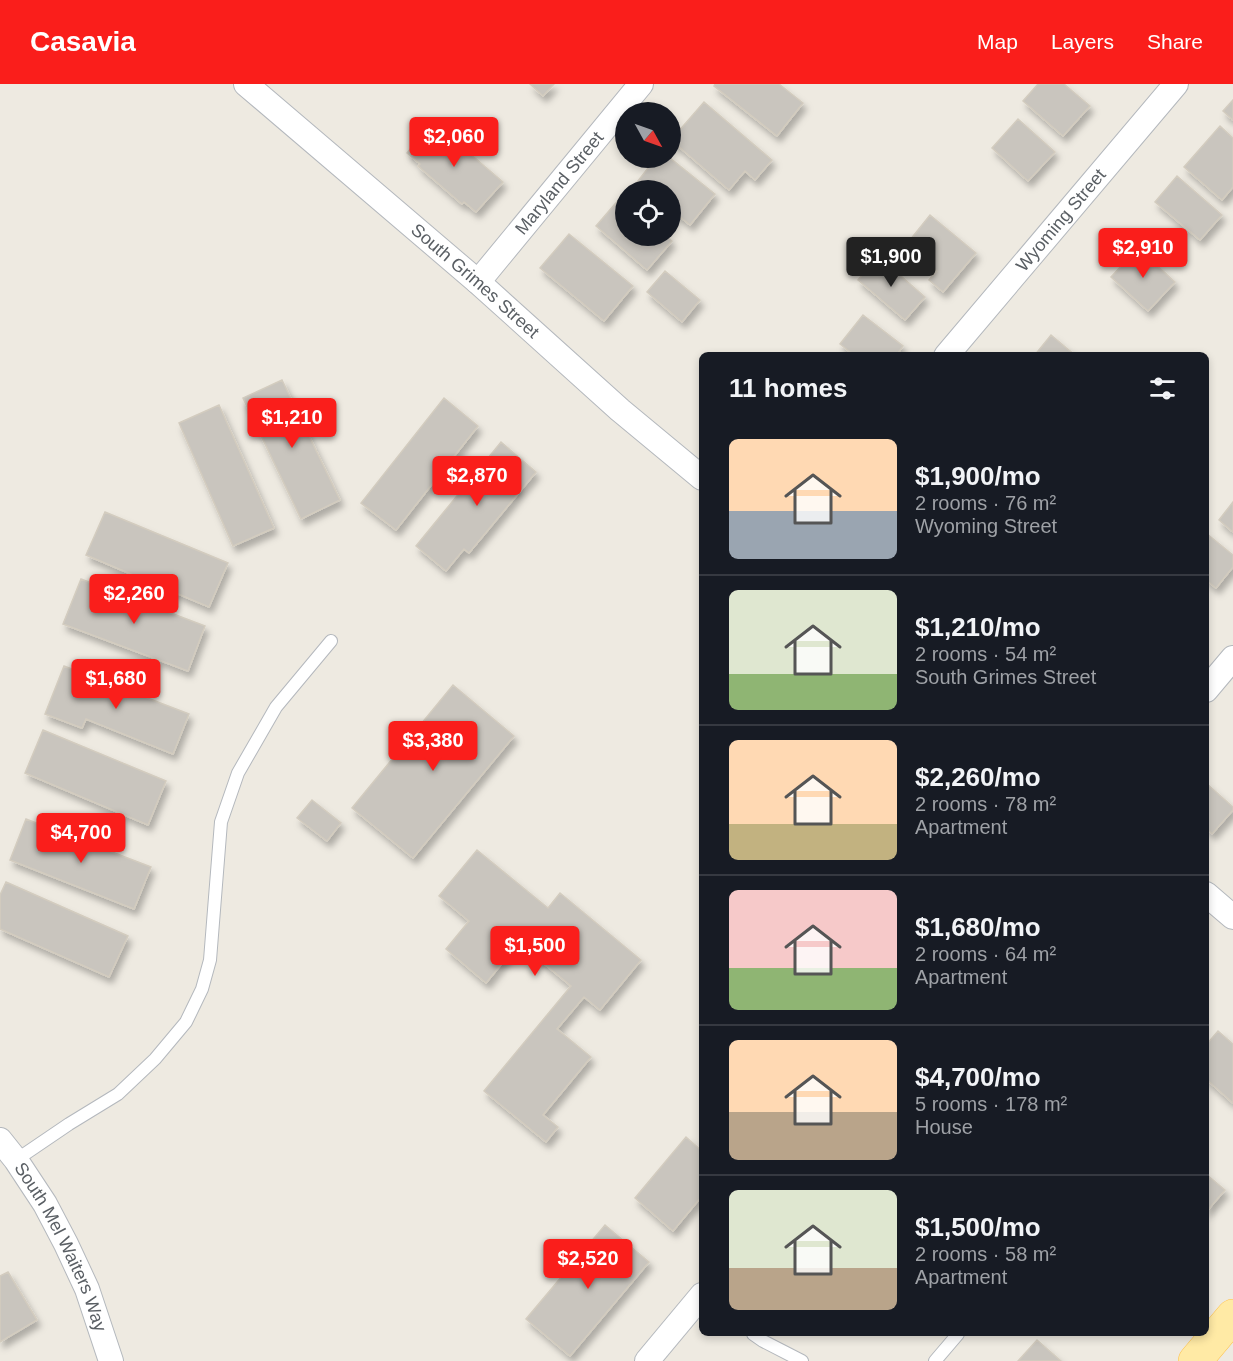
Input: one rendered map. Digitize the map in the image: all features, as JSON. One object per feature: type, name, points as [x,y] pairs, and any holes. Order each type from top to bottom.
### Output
[{"type":"main road","points":[[1195,1361],[1233,1316]]},
{"type":"street","name":"South Grimes Street","points":[[246,84],[477,282],[620,410],[699,476]]},
{"type":"street","name":"Maryland Street","points":[[477,282],[641,84]]},
{"type":"street","name":"Wyoming Street","points":[[949,352],[1176,84]]},
{"type":"street","points":[[1209,686],[1233,658]]},
{"type":"street","points":[[1209,897],[1233,917]]},
{"type":"street","name":"South Mel Waiters Way","points":[[0,1140],[45,1204],[87,1289],[111,1361]]},
{"type":"street","points":[[647,1361],[699,1299]]},
{"type":"lane","points":[[16,1160],[118,1094],[155,1059],[186,1022],[202,989],[210,960],[221,822],[238,773],[276,707],[331,641]]},
{"type":"lane","points":[[756,1336],[802,1361]]},
{"type":"lane","points":[[935,1361],[956,1336]]},
{"type":"building","points":[[530,84],[554,84],[543,96]]},
{"type":"building","points":[[715,84],[779,84],[803,103],[777,136],[714,86]]},
{"type":"building","points":[[1038,84],[1064,84],[1090,106],[1063,136],[1023,101]]},
{"type":"building","points":[[1233,100],[1233,120],[1223,111]]},
{"type":"building","points":[[704,102],[772,160],[755,180],[745,171],[729,190],[681,149],[681,128]]},
{"type":"building","points":[[1018,119],[1055,152],[1028,181],[992,148]]},
{"type":"building","points":[[433,122],[503,182],[476,212],[464,202],[462,204],[418,166],[420,164],[407,153]]},
{"type":"building","points":[[1220,126],[1233,138],[1233,187],[1222,200],[1184,167]]},
{"type":"building","points":[[681,167],[715,194],[690,225],[681,218],[681,180],[639,180],[648,168]]},
{"type":"building","points":[[1177,176],[1222,215],[1200,240],[1155,202]]},
{"type":"building","points":[[615,204],[615,242],[596,226]]},
{"type":"building","points":[[930,215],[976,253],[943,292],[929,280],[937,271],[906,245]]},
{"type":"building","points":[[569,234],[633,286],[604,321],[540,268]]},
{"type":"building","points":[[619,246],[668,246],[647,270]]},
{"type":"building","points":[[1138,248],[1175,282],[1148,311],[1111,277]]},
{"type":"building","points":[[878,256],[925,297],[905,320],[858,280]]},
{"type":"building","points":[[665,271],[700,300],[682,322],[647,292]]},
{"type":"building","points":[[863,315],[903,346],[899,352],[850,352],[840,344]]},
{"type":"building","points":[[1051,335],[1071,352],[1037,352]]},
{"type":"building","points":[[282,380],[340,500],[301,519],[243,398]]},
{"type":"building","points":[[444,398],[478,426],[396,530],[361,503]]},
{"type":"building","points":[[219,405],[274,528],[233,546],[179,423]]},
{"type":"building","points":[[501,442],[536,472],[469,553],[464,549],[446,571],[416,546]]},
{"type":"building","points":[[1233,502],[1233,532],[1219,520]]},
{"type":"building","points":[[105,512],[228,563],[209,607],[86,555]]},
{"type":"building","points":[[1209,535],[1233,555],[1233,567],[1216,588],[1209,582]]},
{"type":"building","points":[[81,579],[205,626],[188,671],[63,624]]},
{"type":"building","points":[[64,666],[189,714],[173,754],[86,719],[82,728],[45,714]]},
{"type":"building","points":[[453,685],[514,736],[413,858],[352,808]]},
{"type":"building","points":[[43,730],[166,781],[148,825],[25,773]]},
{"type":"building","points":[[1209,786],[1233,807],[1233,810],[1212,834],[1209,831]]},
{"type":"building","points":[[312,800],[341,823],[327,841],[297,818]]},
{"type":"building","points":[[26,819],[151,867],[134,909],[10,860]]},
{"type":"building","points":[[477,850],[548,908],[560,893],[641,960],[600,1010],[584,997],[557,1029],[591,1057],[543,1115],[558,1127],[546,1142],[484,1091],[571,986],[519,943],[486,983],[446,949],[469,921],[439,896]]},
{"type":"building","points":[[6,882],[128,936],[109,977],[0,929],[0,895]]},
{"type":"building","points":[[1218,1031],[1233,1044],[1233,1103],[1209,1082],[1209,1042]]},
{"type":"building","points":[[686,1137],[699,1148],[699,1200],[673,1231],[635,1198]]},
{"type":"building","points":[[1209,1177],[1225,1190],[1209,1209]]},
{"type":"building","points":[[605,1225],[649,1262],[570,1356],[526,1319]]},
{"type":"building","points":[[8,1272],[37,1320],[0,1342],[0,1276]]},
{"type":"building","points":[[1037,1340],[1061,1361],[1018,1361]]}]
